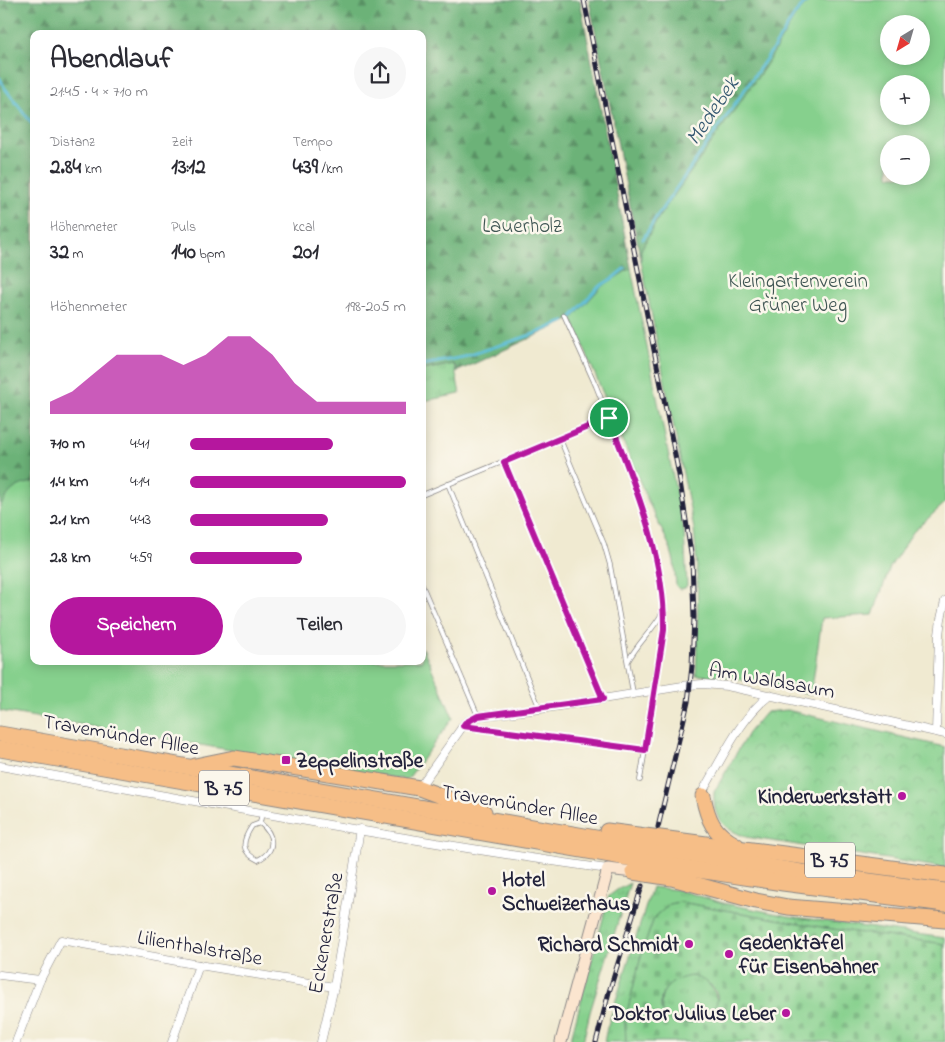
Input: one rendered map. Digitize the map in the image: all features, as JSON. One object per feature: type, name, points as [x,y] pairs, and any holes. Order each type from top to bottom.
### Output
[{"type":"highway","name":"Travemünder Allee","points":[[0,734],[524,826],[801,872],[945,891]]},
{"type":"highway","name":"Travemünder Allee","points":[[0,749],[685,868],[945,904]]},
{"type":"highway","points":[[187,767],[234,758],[419,788],[524,826]]},
{"type":"highway","points":[[703,796],[705,808],[713,827],[725,839],[744,849]]},
{"type":"highway","name":"B 75","points":[[524,826],[600,830],[945,875]]},
{"type":"highway","name":"B 75","points":[[685,868],[735,886],[821,910],[945,920]]},
{"type":"highway","points":[[632,872],[672,878],[756,900],[821,910]]},
{"type":"street","points":[[936,732],[939,635],[945,601]]},
{"type":"street","name":"Am Waldsaum","points":[[419,788],[465,723],[478,716],[689,685],[715,684],[945,734]]},
{"type":"street","points":[[703,796],[704,789],[744,723],[757,705],[770,695]]},
{"type":"street","points":[[0,766],[548,861],[632,872]]},
{"type":"street","name":"Eckenerstraße","points":[[321,1042],[334,987],[360,829]]},
{"type":"street","points":[[561,1042],[608,869]]},
{"type":"street","name":"Lilienthalstraße","points":[[40,980],[61,940],[334,987]]},
{"type":"street","points":[[172,1042],[199,965]]},
{"type":"street","points":[[0,975],[40,980],[16,1042]]},
{"type":"lane","points":[[564,315],[609,418],[646,515],[660,582],[664,610],[664,630],[640,780]]},
{"type":"lane","points":[[426,493],[609,418]]},
{"type":"lane","points":[[560,439],[604,544],[610,565],[633,693]]},
{"type":"lane","points":[[504,462],[603,699]]},
{"type":"lane","points":[[448,484],[540,708]]},
{"type":"lane","points":[[426,594],[478,716]]},
{"type":"lane","points":[[628,662],[634,651],[654,628],[664,610]]},
{"type":"lane","points":[[463,726],[645,750]]},
{"type":"lane","points":[[260,823],[262,812]]},
{"type":"lane","points":[[260,823],[267,829],[271,837],[271,846],[266,856],[258,860],[250,856],[245,850],[244,841],[252,826],[260,823]]},
{"type":"green space","name":"Lauerholz","points":[[0,0],[580,0],[631,268],[601,287],[572,319],[456,372],[456,367],[453,364],[426,369],[426,30],[30,30],[30,483],[21,485],[13,490],[0,507]]},
{"type":"green space","points":[[589,0],[810,0],[796,15],[765,67],[659,217],[641,250],[641,261]]},
{"type":"green space","name":"Kleingartenverein Grüner Weg","points":[[810,0],[945,0],[945,503],[913,532],[890,567],[873,615],[822,618],[811,695],[729,677],[696,675],[698,602],[694,529],[641,261],[641,250],[659,217],[765,67],[796,15]]},
{"type":"green space","points":[[631,268],[684,531],[687,585],[685,588],[679,589],[676,586],[674,561],[670,547],[647,499],[572,319],[601,287]]},
{"type":"green space","points":[[454,364],[460,394],[426,400],[426,369]]},
{"type":"green space","points":[[30,483],[30,665],[426,665],[426,655],[453,718],[407,780],[0,711],[0,507],[7,496],[21,485]]},
{"type":"green space","points":[[787,710],[945,747],[945,868],[746,837],[725,826],[717,816],[714,792],[748,733],[766,712]]},
{"type":"green space","points":[[630,883],[590,1012],[583,1042],[570,1042],[609,896]]},
{"type":"green space","points":[[652,887],[679,890],[723,903],[788,916],[945,938],[945,944],[832,929],[680,902],[670,904],[654,918],[641,956],[625,1021],[626,1042],[604,1042]]},
{"type":"green space","points":[[680,902],[832,929],[945,944],[945,1042],[626,1042],[625,1021],[641,956],[654,918],[670,904]],"holes":[[[692,976],[709,984],[717,994],[716,1003],[710,1013],[700,1020],[688,1023],[675,1022],[664,1016],[661,1008],[662,994],[671,984],[684,977]]]},
{"type":"green space","points":[[689,976],[700,978],[709,984],[715,993],[717,1004],[715,1015],[709,1024],[700,1030],[689,1032],[678,1030],[669,1024],[663,1015],[661,1004],[663,993],[669,984],[678,978]]},
{"type":"waterway","name":"Medebek","points":[[643,239],[795,14],[808,0]]},
{"type":"waterway","name":"Medebek","points":[[0,78],[4,87],[30,121]]},
{"type":"waterway","name":"Medebek","points":[[571,318],[597,288],[625,268]]},
{"type":"waterway","name":"Medebek","points":[[426,364],[464,357],[537,333],[565,321]]},
{"type":"railway","points":[[584,0],[679,475],[692,560],[694,617],[688,702],[658,827]]},
{"type":"railway","points":[[596,1042],[609,992],[642,886]]},
{"type":"place","name":"Zeppelinstraße","points":[[286,760]]},
{"type":"place","name":"Kinderwerkstatt","points":[[902,796]]},
{"type":"place","name":"Hotel Schweizerhaus","points":[[492,891]]},
{"type":"place","name":"Richard Schmidt","points":[[689,944]]},
{"type":"place","name":"Gedenktafel für Eisenbahner","points":[[729,954]]},
{"type":"place","name":"Doktor Julius Leber","points":[[786,1013]]},
{"type":"route","points":[[609,418],[646,515],[664,610],[664,630],[655,677],[655,690],[645,750],[463,726],[478,716],[603,699],[504,462],[609,418]]}]
